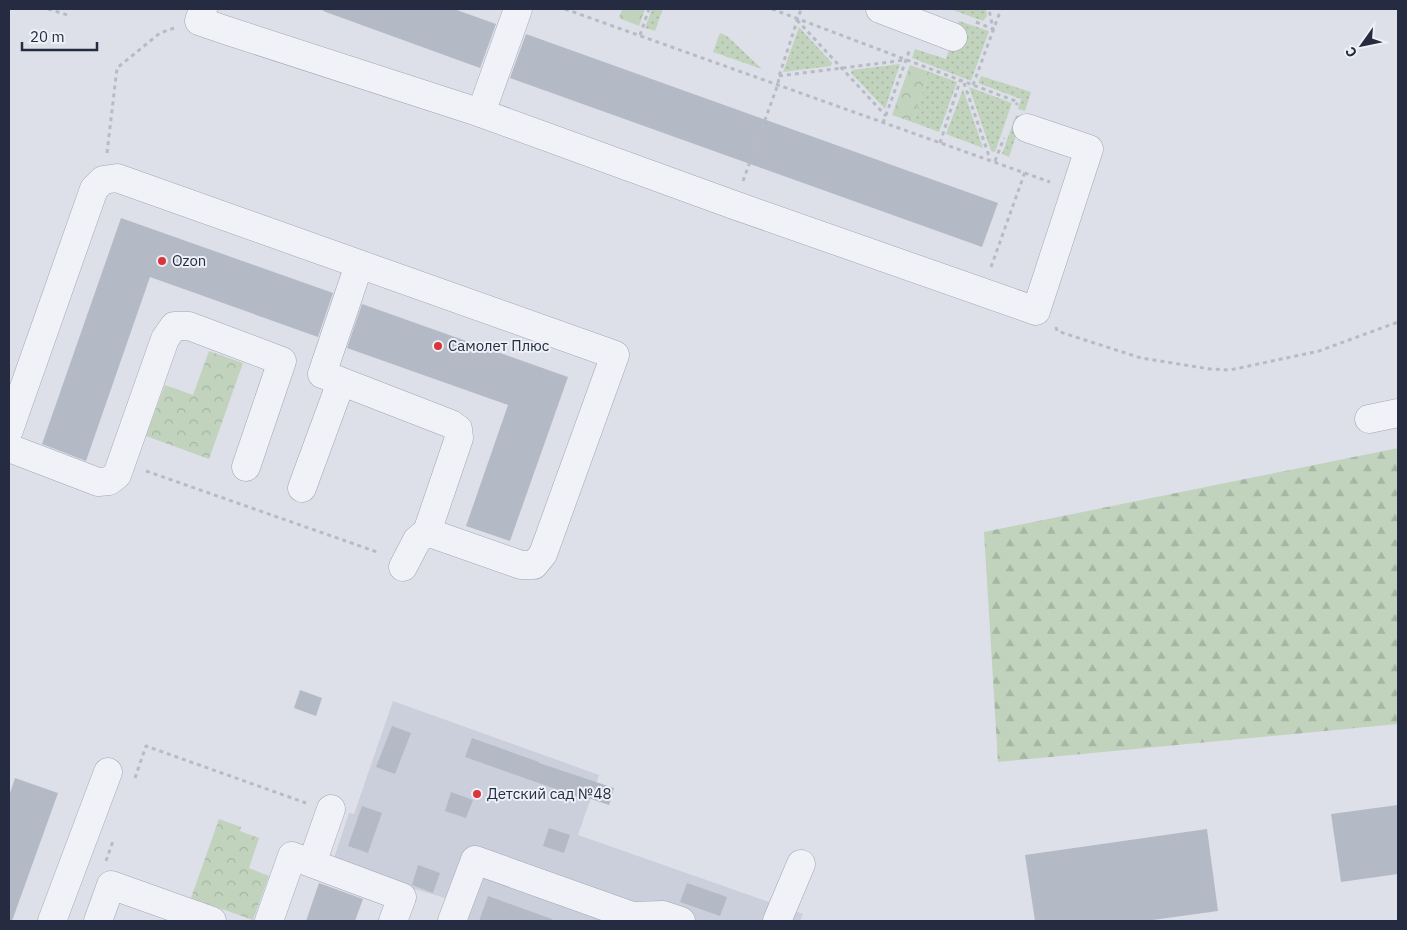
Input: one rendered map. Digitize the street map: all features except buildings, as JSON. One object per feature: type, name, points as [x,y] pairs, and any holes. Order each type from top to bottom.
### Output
[{"type":"street","points":[[480,113],[518,9]]},
{"type":"street","points":[[880,9],[953,38]]},
{"type":"street","points":[[201,15],[1036,311],[1089,149],[1015,125]]},
{"type":"street","points":[[9,430],[94,189],[103,180],[117,178],[616,355],[543,554],[534,564],[521,565],[427,532]]},
{"type":"street","points":[[359,265],[322,374],[451,424],[458,429],[459,438],[427,532],[417,540],[404,565]]},
{"type":"street","points":[[9,448],[98,482],[109,481],[117,475],[165,338],[174,326],[188,326],[282,361],[246,467]]},
{"type":"street","points":[[302,488],[342,382]]},
{"type":"street","points":[[1369,419],[1398,413]]},
{"type":"street","points":[[52,921],[108,772]]},
{"type":"street","points":[[312,863],[331,810]]},
{"type":"street","points":[[269,921],[292,856],[402,897],[393,921]]},
{"type":"street","points":[[452,921],[475,860],[632,916],[663,915],[681,921]]},
{"type":"street","points":[[777,921],[801,864]]},
{"type":"street","points":[[98,921],[111,885],[212,921]]},
{"type":"path","points":[[48,9],[71,16]]},
{"type":"path","points":[[565,9],[1074,191]]},
{"type":"path","points":[[640,35],[649,9]]},
{"type":"path","points":[[772,9],[1018,102],[1015,125],[993,161]]},
{"type":"path","points":[[734,205],[778,84],[801,9]]},
{"type":"path","points":[[973,85],[1001,9]]},
{"type":"path","points":[[103,180],[117,68],[160,33],[201,15]]},
{"type":"path","points":[[797,19],[886,116]]},
{"type":"path","points":[[883,124],[919,24]]},
{"type":"path","points":[[779,76],[906,60]]},
{"type":"path","points":[[940,143],[962,81]]},
{"type":"path","points":[[962,81],[993,161]]},
{"type":"path","points":[[988,275],[1025,172]]},
{"type":"path","points":[[1042,294],[1058,331],[1141,358],[1210,369],[1230,370],[1319,351],[1398,322]]},
{"type":"path","points":[[122,462],[404,565]]},
{"type":"path","points":[[133,783],[146,746],[331,810]]},
{"type":"path","points":[[104,866],[114,838]]},
{"type":"shaded area","name":"Детский сад №48","points":[[393,701],[599,775],[578,835],[803,914],[800,921],[437,921],[445,898],[332,864],[349,813],[354,814]]},
{"type":"green space","points":[[622,9],[645,9],[639,26],[619,18]]},
{"type":"green space","points":[[652,9],[663,9],[655,31],[645,28]]},
{"type":"green space","points":[[950,9],[986,9],[987,16],[983,21]]},
{"type":"green space","points":[[959,21],[989,31],[971,81],[912,58],[915,49],[946,59]]},
{"type":"green space","points":[[799,27],[832,63],[831,66],[783,72]]},
{"type":"green space","points":[[720,33],[727,36],[762,69],[713,52]]},
{"type":"green space","points":[[900,64],[885,109],[851,73],[852,70]]},
{"type":"green space","points":[[910,65],[930,72],[912,122],[892,115]]},
{"type":"green space","points":[[930,72],[957,82],[939,132],[912,122]]},
{"type":"green space","points":[[981,76],[1031,92],[1025,111],[1018,109],[1021,99],[978,83]]},
{"type":"green space","points":[[969,87],[1012,103],[995,152],[991,151]]},
{"type":"green space","points":[[963,89],[983,148],[946,134]]},
{"type":"green space","points":[[1016,115],[1022,118],[1009,157],[1002,154]]},
{"type":"green space","points":[[209,351],[243,363],[209,459],[146,436],[165,385],[193,395]]},
{"type":"green space","points":[[1398,448],[1398,724],[998,762],[984,532]]},
{"type":"green space","points":[[219,819],[241,827],[240,831],[259,838],[249,868],[269,876],[253,920],[191,898]]},
{"type":"place","name":"Ozon","points":[[162,261]]},
{"type":"place","name":"Самолет Плюс","points":[[438,346]]},
{"type":"place","name":"Детский сад №48","points":[[477,794]]}]
